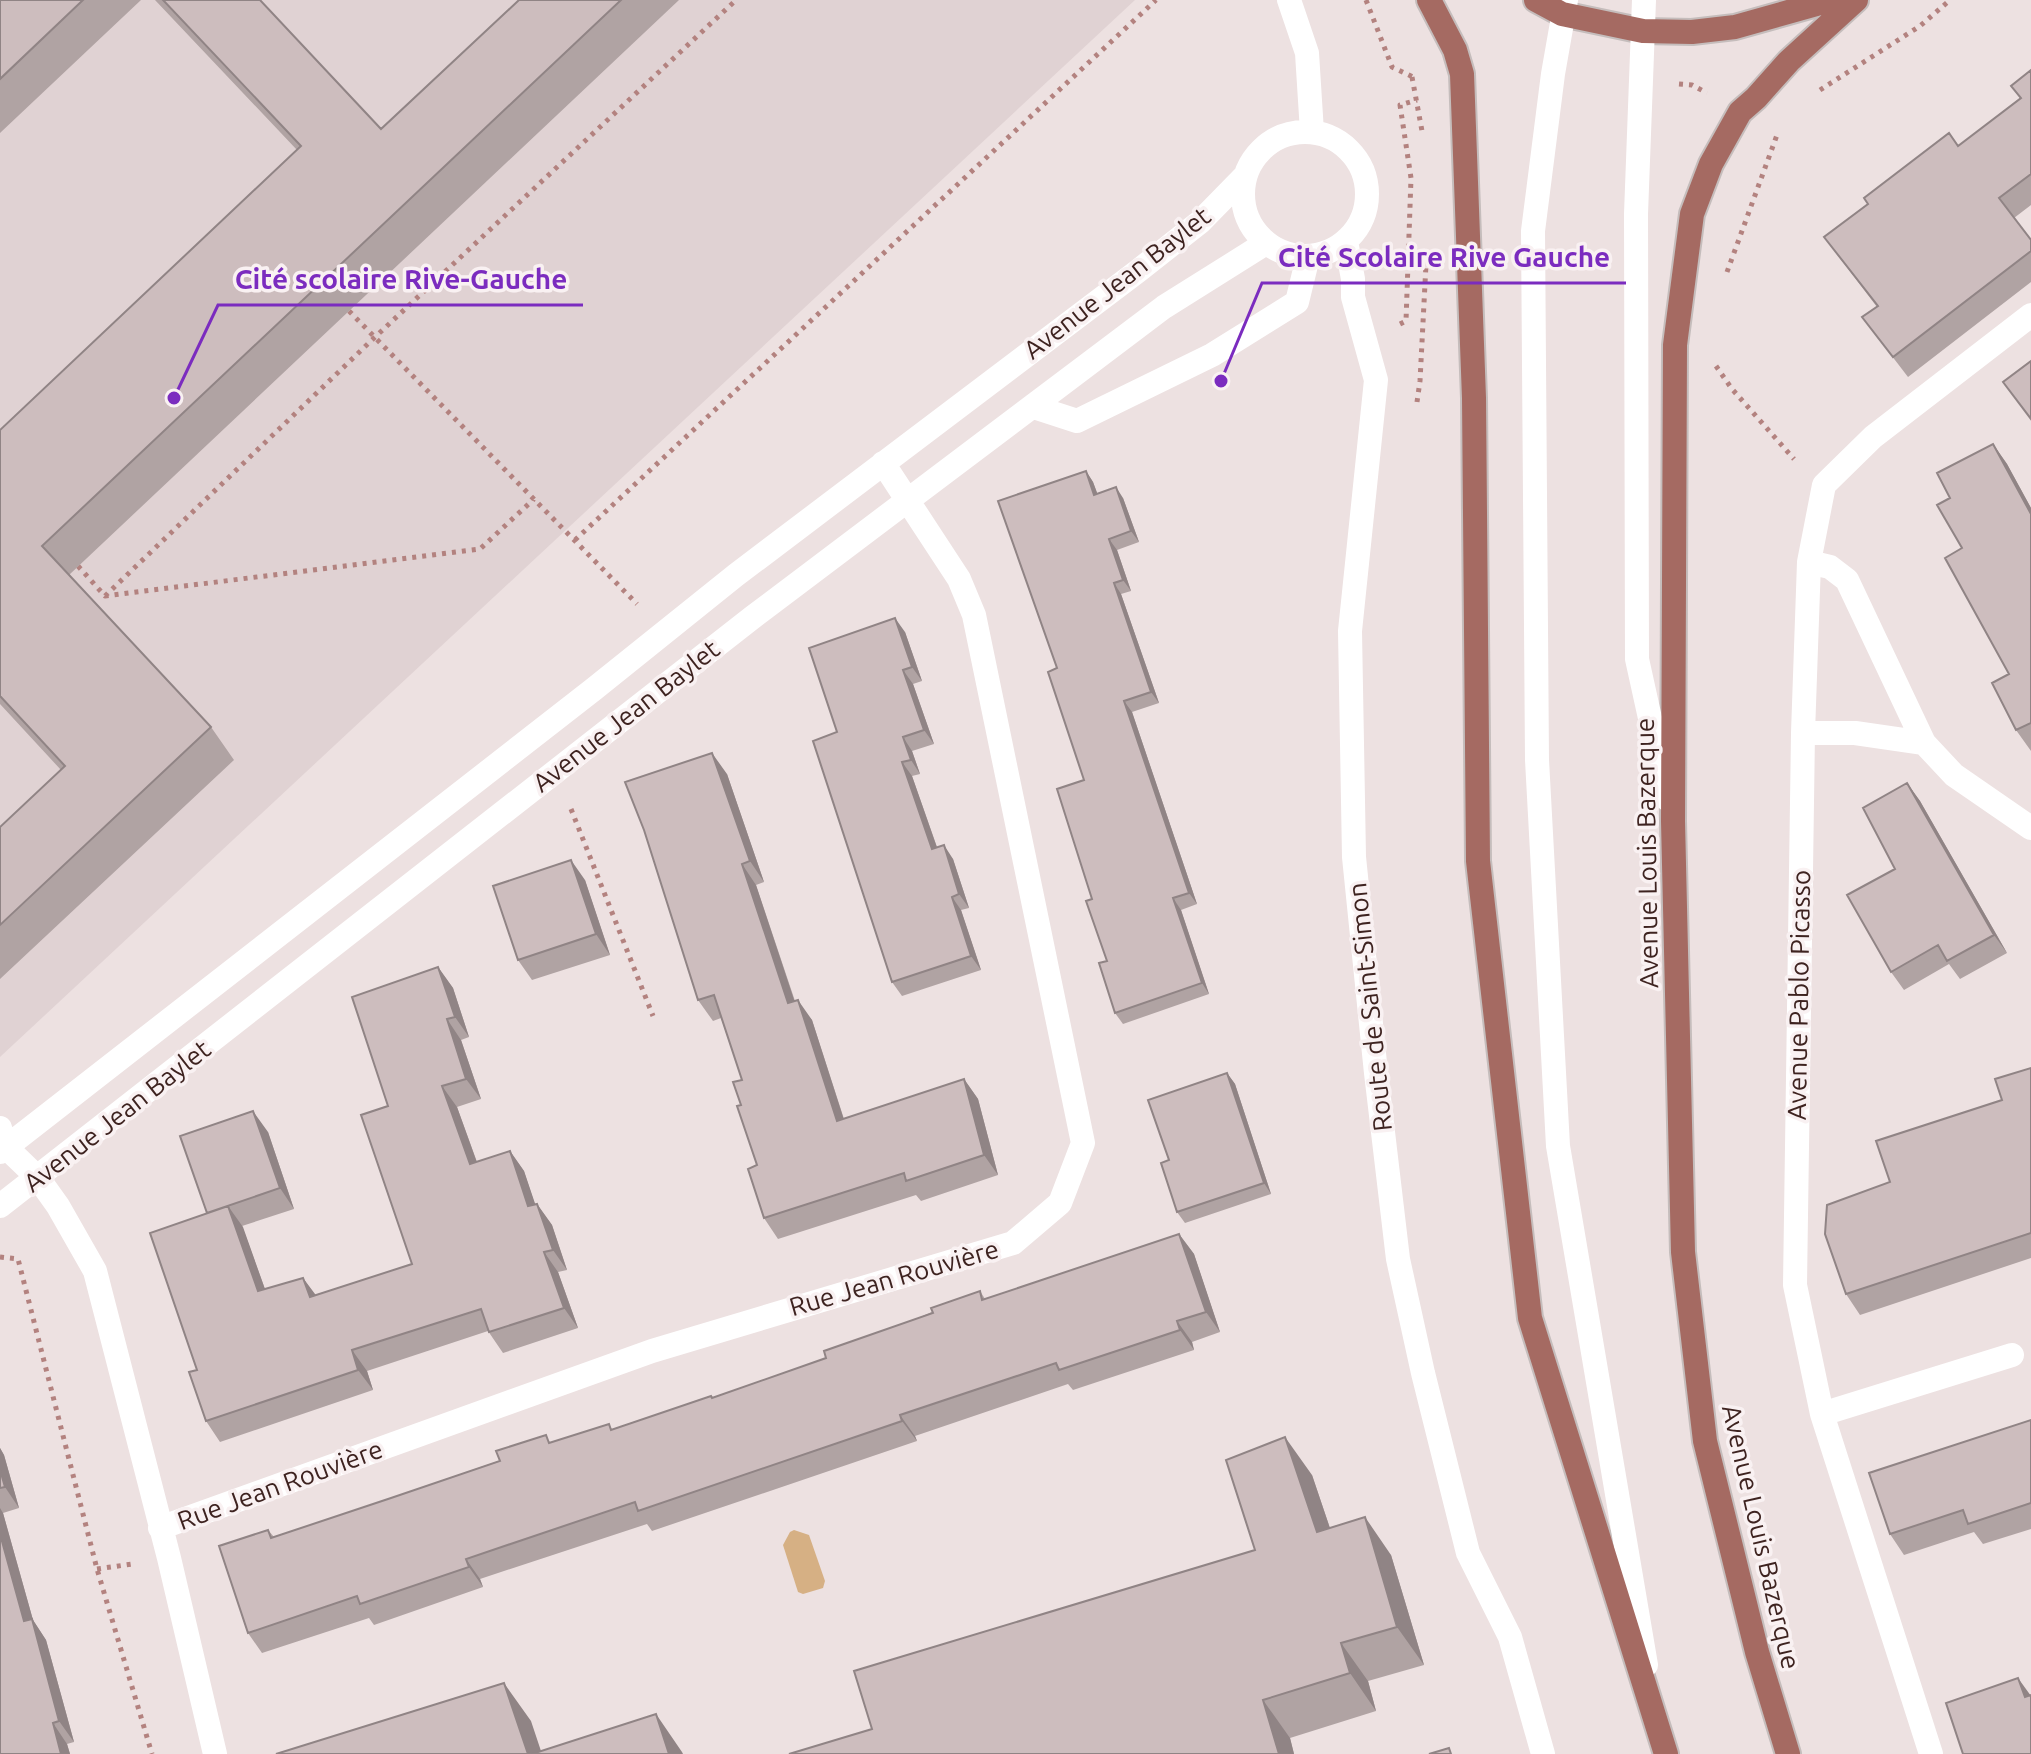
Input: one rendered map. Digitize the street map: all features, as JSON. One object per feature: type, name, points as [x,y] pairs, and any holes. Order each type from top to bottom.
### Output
[{"type":"main road","points":[[1429,0],[1455,50],[1462,74],[1474,398],[1478,861],[1530,1318],[1666,1754]]},
{"type":"main road","points":[[1536,0],[1643,31],[1722,30],[1831,0]]},
{"type":"main road","name":"Avenue Louis Bazerque","points":[[1788,1754],[1757,1652],[1705,1441],[1683,1252],[1673,821],[1675,345],[1692,214],[1711,164],[1740,112],[1789,61],[1856,0]]},
{"type":"street","points":[[1289,0],[1307,53],[1312,132]]},
{"type":"street","points":[[1644,0],[1636,214],[1637,659],[1673,821]]},
{"type":"street","points":[[1564,7],[1533,231],[1537,760],[1557,1131],[1658,1731]]},
{"type":"street","points":[[1312,132],[1332,137],[1349,149],[1361,166],[1368,185],[1367,206],[1360,225],[1346,241],[1328,253],[1293,256],[1266,243],[1253,230],[1245,213],[1242,194],[1245,176],[1264,147],[1287,135],[1312,132]]},
{"type":"street","name":"Avenue Jean Baylet","points":[[2,1143],[665,634],[736,575],[1200,222],[1245,176]]},
{"type":"street","name":"Route de Saint-Simon","points":[[1346,241],[1353,297],[1376,380],[1350,631],[1354,857],[1398,1259],[1468,1553],[1510,1637],[1543,1754]]},
{"type":"street","name":"Avenue Jean Baylet","points":[[0,1206],[741,626],[1164,307],[1266,243]]},
{"type":"street","points":[[1034,407],[1077,421],[1212,355],[1297,302],[1308,257]]},
{"type":"street","points":[[1824,485],[1873,437],[2031,315]]},
{"type":"street","name":"Rue Jean Rouvière","points":[[160,1528],[652,1351],[1013,1243],[1060,1203],[1083,1143],[974,615],[959,579],[883,463]]},
{"type":"street","name":"Avenue Pablo Picasso","points":[[1824,485],[1809,562],[1803,733],[1795,1285],[1822,1414],[1931,1754]]},
{"type":"street","points":[[1809,562],[1830,567],[1847,580],[1924,743],[1954,775],[2031,828]]},
{"type":"street","points":[[1803,733],[1855,733],[1924,743]]},
{"type":"street","points":[[2,1143],[38,1178],[58,1206],[95,1271],[215,1754]]},
{"type":"street","points":[[1822,1414],[2012,1355]]},
{"type":"path","points":[[105,596],[374,338],[736,0]]},
{"type":"path","points":[[575,540],[1156,0]]},
{"type":"path","points":[[1366,0],[1392,67],[1412,77],[1423,142]]},
{"type":"path","points":[[1815,93],[1920,26],[1950,0]]},
{"type":"path","points":[[1363,337],[1406,321],[1411,178],[1400,105],[1417,100]]},
{"type":"path","points":[[1724,285],[1777,134]]},
{"type":"path","points":[[1415,410],[1420,381],[1427,259]]},
{"type":"path","points":[[349,311],[665,634]]},
{"type":"path","points":[[1709,357],[1732,389],[1801,467],[1824,485]]},
{"type":"path","points":[[105,596],[480,549],[534,499]]},
{"type":"path","points":[[78,566],[105,596]]},
{"type":"path","points":[[569,803],[653,1016]]},
{"type":"path","points":[[0,1257],[18,1259],[97,1569],[152,1754]]},
{"type":"shaded area","points":[[0,0],[1135,0],[0,1057]]},
{"type":"shaded area","points":[[794,1530],[809,1535],[825,1581],[823,1588],[803,1594],[798,1592],[783,1545]]},
{"type":"building","points":[[0,0],[83,0],[0,79]]},
{"type":"building","points":[[163,0],[260,0],[381,129],[519,0],[621,0],[42,546],[211,727],[0,925],[0,827],[65,766],[0,696],[0,430],[301,146]]},
{"type":"building","points":[[2031,70],[2031,174],[1999,198],[2031,240],[2031,251],[1893,357],[1862,317],[1878,306],[1824,237],[1868,204],[1864,198],[1949,133],[1958,146],[2021,98],[2011,86]]},
{"type":"building","points":[[2031,361],[2031,419],[2003,382]]},
{"type":"building","points":[[1993,444],[2031,514],[2031,723],[2016,730],[1992,683],[2009,674],[1945,558],[1962,548],[1937,505],[1950,498],[1937,473]]},
{"type":"building","points":[[1086,471],[1094,495],[1116,487],[1131,531],[1109,539],[1123,580],[1114,583],[1151,692],[1124,701],[1189,893],[1173,898],[1202,983],[1115,1013],[1099,963],[1107,961],[1086,901],[1092,899],[1057,789],[1084,780],[1048,672],[1057,668],[998,501]]},
{"type":"building","points":[[895,618],[912,667],[903,670],[924,730],[903,737],[911,760],[902,762],[932,849],[944,845],[959,894],[952,897],[971,956],[892,982],[813,741],[837,732],[809,648]]},
{"type":"building","points":[[712,753],[750,861],[742,864],[788,1003],[798,1000],[837,1121],[964,1079],[984,1155],[906,1181],[904,1173],[764,1218],[748,1169],[757,1165],[737,1106],[741,1105],[733,1082],[742,1080],[714,995],[698,1000],[644,830],[625,782]]},
{"type":"building","points":[[1907,783],[1994,935],[1947,961],[1938,945],[1891,972],[1847,895],[1895,869],[1863,808]]},
{"type":"building","points":[[571,860],[596,934],[518,960],[493,886]]},
{"type":"building","points":[[438,967],[455,1017],[447,1019],[466,1079],[442,1086],[470,1164],[510,1151],[528,1206],[537,1204],[553,1250],[544,1252],[564,1308],[489,1332],[481,1309],[352,1350],[358,1370],[206,1421],[189,1372],[197,1370],[150,1233],[228,1206],[258,1291],[303,1278],[310,1297],[412,1264],[361,1115],[388,1106],[352,997]]},
{"type":"building","points":[[2031,1068],[2031,1233],[1846,1294],[1825,1234],[1827,1205],[1890,1182],[1876,1141],[2002,1100],[1995,1079]]},
{"type":"building","points":[[1227,1073],[1264,1183],[1177,1212],[1161,1163],[1169,1160],[1148,1100]]},
{"type":"building","points":[[253,1111],[280,1188],[207,1213],[180,1136]]},
{"type":"building","points":[[1179,1234],[1206,1312],[1177,1321],[1180,1330],[1059,1370],[1056,1363],[900,1415],[902,1421],[638,1511],[635,1502],[466,1559],[469,1567],[360,1604],[357,1596],[248,1633],[219,1546],[268,1530],[271,1538],[500,1461],[496,1451],[546,1435],[549,1443],[609,1424],[611,1430],[712,1398],[826,1358],[824,1351],[933,1313],[931,1308],[980,1291],[982,1300]]},
{"type":"building","points":[[2031,1420],[2031,1503],[1968,1524],[1963,1510],[1890,1534],[1869,1473]]},
{"type":"building","points":[[1285,1437],[1317,1532],[1365,1517],[1397,1627],[1341,1643],[1350,1673],[1263,1700],[1279,1754],[789,1754],[872,1729],[854,1671],[1255,1550],[1226,1460]]},
{"type":"building","points":[[0,1470],[5,1487],[0,1488]]},
{"type":"building","points":[[0,1534],[24,1621],[32,1619],[59,1721],[53,1723],[61,1754],[0,1754]]},
{"type":"building","points":[[2018,1678],[2025,1697],[2031,1695],[2031,1754],[1963,1754],[1946,1703]]},
{"type":"building","points":[[504,1683],[528,1754],[276,1754]]},
{"type":"building","points":[[656,1714],[669,1754],[532,1754]]},
{"type":"building","points":[[1449,1748],[1451,1754],[1429,1754]]},
{"type":"place","name":"Cité Scolaire Rive Gauche","points":[[1221,381]]},
{"type":"place","name":"Cité scolaire Rive-Gauche","points":[[174,398]]}]
